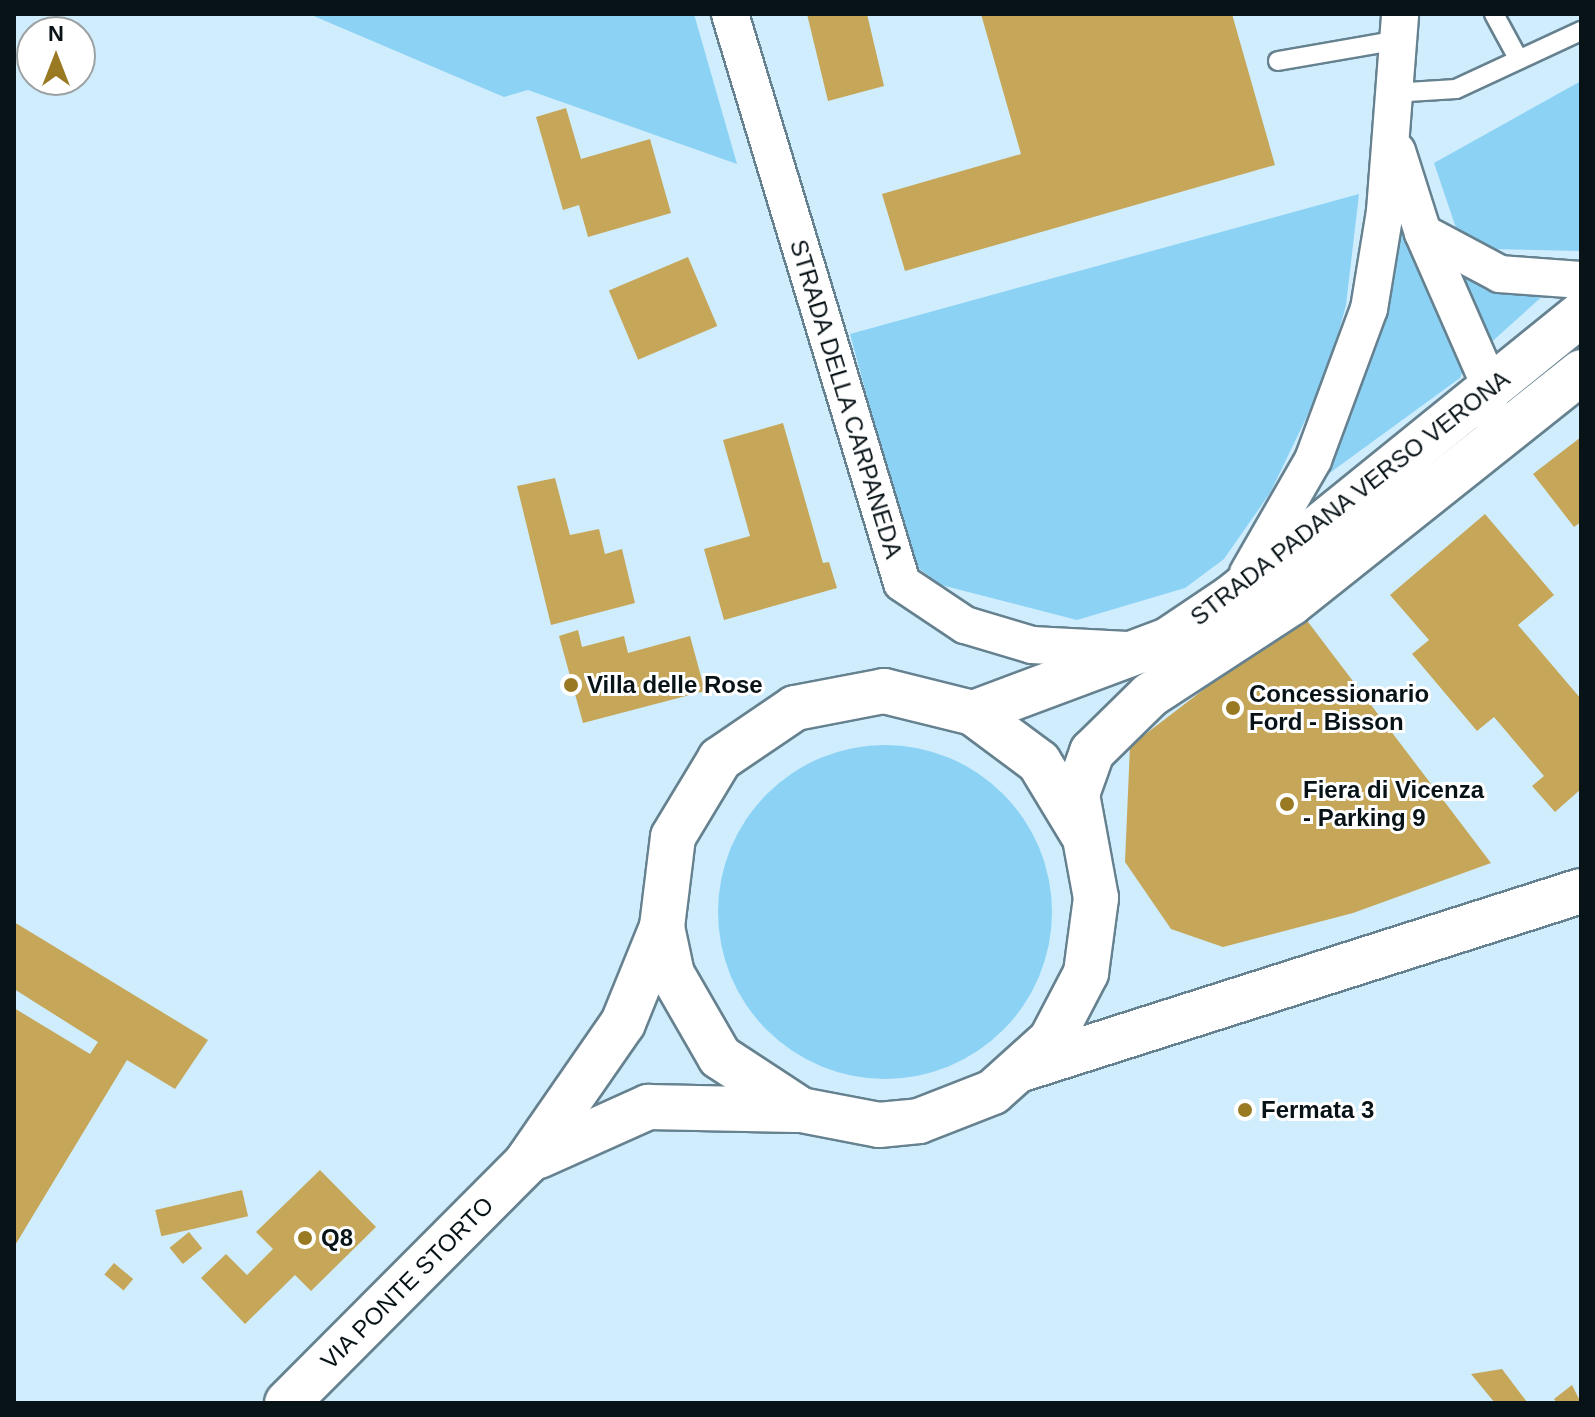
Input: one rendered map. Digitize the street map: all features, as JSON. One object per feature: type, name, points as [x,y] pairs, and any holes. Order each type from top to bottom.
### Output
[{"type":"main road","name":"STRADA PADANA VERSO VERONA","points":[[973,713],[1145,650],[1232,597],[1581,314]]},
{"type":"main road","name":"STRADA PADANA VERSO VERONA","points":[[1082,833],[1039,762],[973,713],[930,697],[854,693],[795,708],[755,730],[692,796],[663,881],[662,927],[691,1018],[720,1057],[801,1110],[852,1122],[919,1121],[981,1098],[1025,1068],[1051,1040],[1086,973],[1096,898],[1077,794],[1092,752],[1118,722],[1291,603],[1581,372]]},
{"type":"main road","points":[[1025,1068],[1581,891]]},
{"type":"main road","name":"VIA PONTE STORTO","points":[[287,1403],[526,1163],[623,1023],[662,927]]},
{"type":"main road","name":"VIA PONTE STORTO","points":[[526,1163],[601,1123],[648,1107],[801,1110]]},
{"type":"street","name":"STRADA DELLA CARPANEDA","points":[[730,14],[902,583],[965,625],[1032,645],[1145,650]]},
{"type":"street","points":[[1232,597],[1284,520],[1352,362],[1385,211],[1399,27]]},
{"type":"street","points":[[1391,108],[1423,233],[1491,388],[1480,454]]},
{"type":"street","points":[[1423,233],[1500,274],[1581,280]]},
{"type":"lane","points":[[1494,14],[1519,60]]},
{"type":"lane","points":[[1278,61],[1399,27]]},
{"type":"lane","points":[[1391,108],[1456,89],[1581,31]]},
{"type":"shaded area","points":[[309,14],[694,14],[737,164],[528,90],[504,97]]},
{"type":"shaded area","points":[[1581,81],[1581,251],[1488,249],[1456,228],[1434,163]]},
{"type":"shaded area","points":[[1359,194],[1346,305],[1327,375],[1270,493],[1224,559],[1185,588],[1077,620],[941,585],[912,563],[850,334]]},
{"type":"shaded area","points":[[1397,211],[1464,368],[1460,378],[1320,480],[1372,347]]},
{"type":"shaded area","points":[[1461,275],[1516,294],[1546,293],[1486,347]]},
{"type":"shaded area","points":[[885,745],[917,749],[949,758],[978,774],[1003,794],[1023,819],[1039,848],[1048,880],[1052,912],[1048,944],[1039,976],[1023,1005],[1003,1030],[978,1050],[949,1066],[917,1075],[885,1079],[853,1075],[821,1066],[792,1050],[767,1030],[747,1005],[731,976],[722,944],[718,912],[722,880],[731,848],[747,819],[767,794],[792,774],[821,758],[853,749]]},
{"type":"building","points":[[807,14],[867,14],[884,86],[828,101]]},
{"type":"building","points":[[981,14],[1232,14],[1275,165],[905,271],[882,194],[1021,154]]},
{"type":"building","points":[[566,108],[581,159],[650,139],[671,213],[588,237],[579,205],[563,210],[536,117]]},
{"type":"building","points":[[688,257],[717,326],[638,360],[609,291]]},
{"type":"building","points":[[783,423],[823,563],[829,562],[837,588],[724,620],[704,549],[750,536],[723,440]]},
{"type":"building","points":[[1581,437],[1581,522],[1574,527],[1533,474]]},
{"type":"building","points":[[555,478],[570,535],[599,529],[605,554],[622,549],[635,603],[551,625],[517,486]]},
{"type":"building","points":[[1485,514],[1554,595],[1518,625],[1581,699],[1581,789],[1555,812],[1532,786],[1544,776],[1494,717],[1477,731],[1412,654],[1429,640],[1390,595]]},
{"type":"building","name":"Fiera di Vicenza - Parking 9","points":[[1302,614],[1491,863],[1353,913],[1223,947],[1171,929],[1125,862],[1130,746]]},
{"type":"building","points":[[578,630],[582,647],[624,636],[628,653],[690,636],[705,691],[583,723],[559,636]]},
{"type":"building","points":[[14,922],[208,1040],[175,1089],[127,1060],[14,1247],[14,1008],[90,1054],[98,1042],[14,989]]},
{"type":"building","points":[[320,1170],[376,1227],[311,1291],[295,1275],[245,1324],[201,1278],[226,1254],[247,1275],[273,1249],[256,1232]]},
{"type":"building","points":[[242,1190],[248,1216],[161,1236],[155,1210]]},
{"type":"building","points":[[189,1232],[202,1248],[183,1264],[170,1248]]},
{"type":"building","points":[[114,1263],[133,1279],[124,1291],[104,1274]]},
{"type":"building","points":[[1502,1369],[1527,1402],[1495,1403],[1471,1374]]},
{"type":"building","points":[[1572,1385],[1581,1403],[1557,1403],[1554,1399]]},
{"type":"place","name":"Villa delle Rose","points":[[571,685]]},
{"type":"place","name":"Concessionario Ford - Bisson","points":[[1233,708]]},
{"type":"place","name":"Fiera di Vicenza - Parking 9","points":[[1287,804]]},
{"type":"place","name":"Fermata 3","points":[[1245,1110]]},
{"type":"place","name":"Q8","points":[[305,1238]]}]
